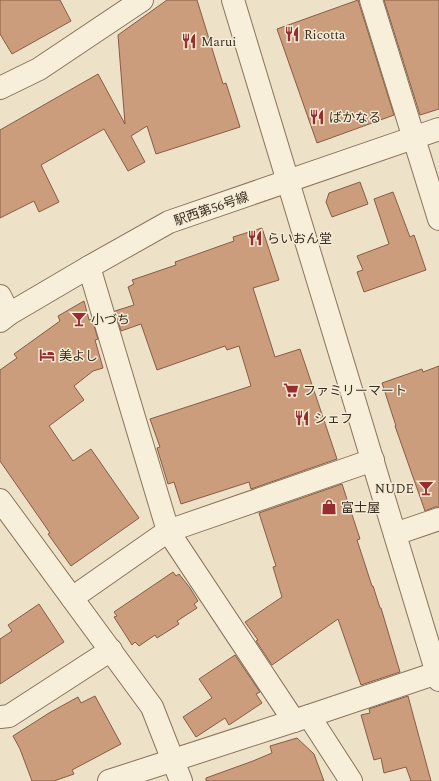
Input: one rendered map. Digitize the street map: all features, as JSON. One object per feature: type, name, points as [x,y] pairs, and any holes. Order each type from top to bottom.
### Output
[{"type":"street","points":[[0,88],[39,69],[142,0]]},
{"type":"street","points":[[108,781],[302,718],[438,676],[233,0]]},
{"type":"street","points":[[372,0],[439,219]]},
{"type":"street","name":"駅西第56号線","points":[[3,310],[89,267],[169,222],[439,129]]},
{"type":"street","points":[[89,267],[168,531],[302,718],[351,781]]},
{"type":"street","points":[[72,598],[168,531],[372,460]]},
{"type":"street","points":[[0,500],[152,707],[180,781]]},
{"type":"street","points":[[395,534],[439,518]]},
{"type":"street","points":[[0,717],[9,716],[111,650]]},
{"type":"building","points":[[0,0],[60,0],[71,21],[12,54],[0,34]]},
{"type":"building","points":[[167,0],[197,0],[223,84],[226,83],[240,127],[156,154],[147,126],[131,136],[145,162],[128,171],[104,129],[41,165],[59,202],[39,212],[34,201],[0,218],[0,130],[98,74],[125,124],[118,35]]},
{"type":"building","points":[[358,0],[394,115],[317,143],[277,29]]},
{"type":"building","points":[[384,0],[439,0],[439,109],[420,115]]},
{"type":"building","points":[[360,182],[368,204],[332,217],[326,202],[329,193]]},
{"type":"building","points":[[393,192],[410,237],[414,235],[426,270],[364,292],[357,272],[363,270],[357,256],[389,244],[374,199]]},
{"type":"building","points":[[262,228],[279,280],[253,288],[275,357],[300,349],[337,459],[251,489],[249,482],[181,504],[174,482],[168,484],[157,448],[160,447],[150,419],[251,386],[239,346],[227,350],[225,346],[157,370],[141,324],[121,331],[115,311],[134,305],[128,287],[134,284],[132,280],[176,265],[175,262],[234,241],[233,237]]},
{"type":"building","points":[[84,301],[89,320],[92,319],[98,339],[95,340],[103,368],[93,371],[74,386],[84,400],[49,426],[73,461],[91,449],[139,518],[71,566],[0,461],[0,370],[17,358],[14,354],[60,321],[58,316]]},
{"type":"building","points":[[439,366],[439,507],[425,511],[395,426],[382,383],[422,369],[423,372]]},
{"type":"building","points":[[342,484],[360,539],[357,540],[381,608],[400,672],[361,685],[338,619],[272,665],[256,641],[258,640],[245,622],[282,597],[273,567],[276,566],[259,513]]},
{"type":"building","points":[[173,572],[176,576],[179,574],[190,588],[198,601],[194,604],[197,608],[177,621],[179,624],[157,638],[155,635],[139,646],[135,642],[132,645],[114,617],[117,616],[114,612]]},
{"type":"building","points":[[39,604],[64,642],[0,684],[0,639],[12,631],[8,625]]},
{"type":"building","points":[[235,655],[260,692],[256,694],[262,703],[229,725],[225,718],[196,737],[183,717],[212,698],[199,679]]},
{"type":"building","points":[[95,696],[121,744],[72,770],[74,774],[54,781],[32,781],[20,749],[13,736],[49,713],[78,697],[81,703]]},
{"type":"building","points":[[408,696],[431,781],[411,781],[406,767],[384,773],[381,758],[374,760],[361,715],[370,713],[369,709]]},
{"type":"building","points":[[297,738],[314,754],[324,781],[206,781],[206,778],[272,753],[270,746]]},
{"type":"place","name":"Ricotta","points":[[292,34]]},
{"type":"place","name":"Marui","points":[[189,41]]},
{"type":"place","name":"ばかなる","points":[[317,117]]},
{"type":"place","name":"らいおん堂","points":[[255,238]]},
{"type":"place","name":"小づち","points":[[79,319]]},
{"type":"place","name":"美よし","points":[[47,355]]},
{"type":"place","name":"ファミリーマート","points":[[291,390]]},
{"type":"place","name":"シェフ","points":[[302,418]]},
{"type":"place","name":"NUDE","points":[[426,488]]},
{"type":"place","name":"富士屋","points":[[329,507]]}]
